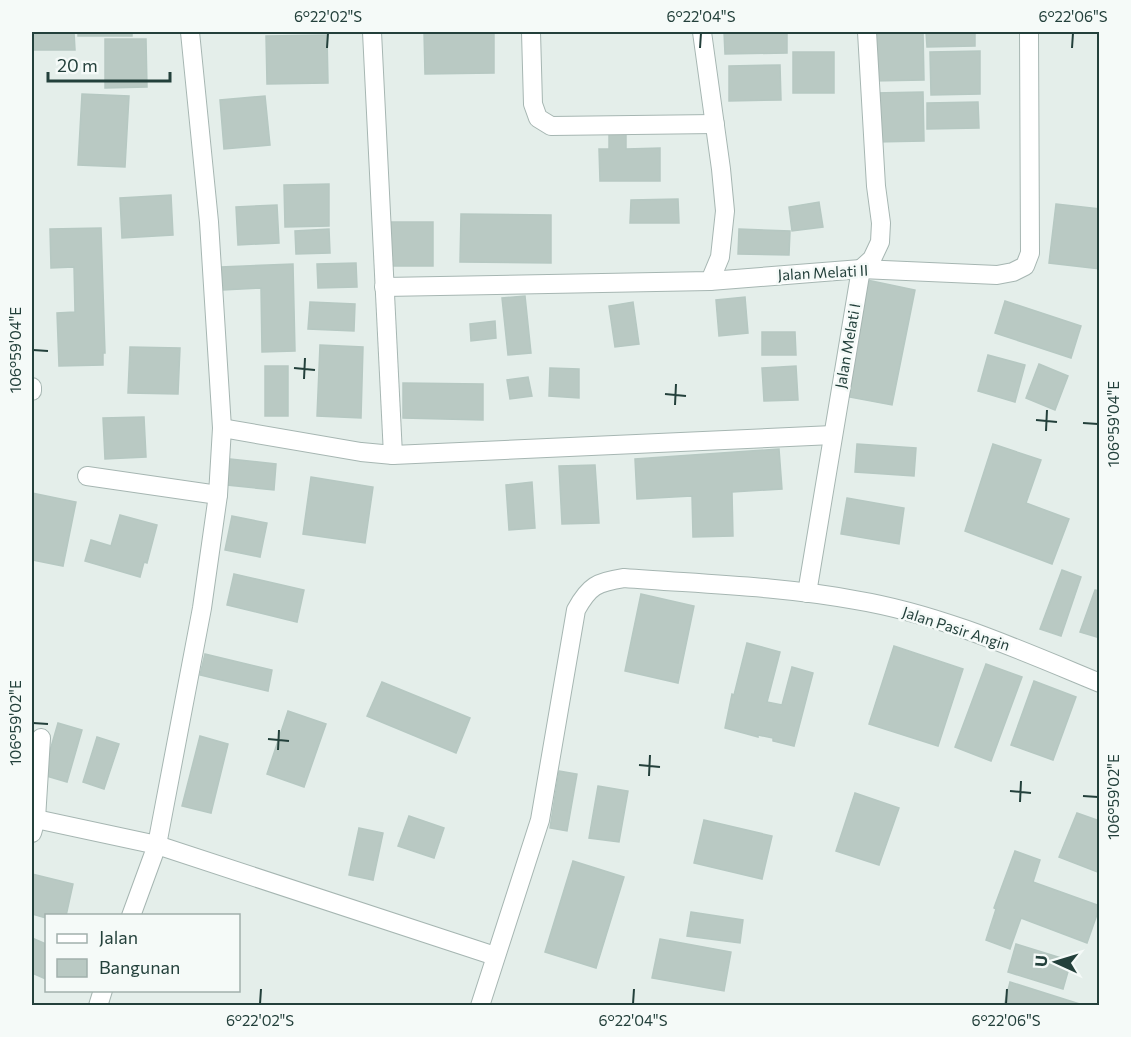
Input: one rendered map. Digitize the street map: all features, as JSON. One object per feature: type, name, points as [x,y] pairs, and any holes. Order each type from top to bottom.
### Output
[{"type":"street","points":[[131,914],[157,845],[202,608],[218,495],[222,428],[208,222],[190,32]]},
{"type":"street","points":[[372,32],[393,455]]},
{"type":"street","points":[[531,32],[533,104],[538,118],[551,126],[715,124]]},
{"type":"street","points":[[702,32],[724,211],[720,257],[710,281]]},
{"type":"street","name":"Jalan Melati I","points":[[807,593],[861,269],[872,259],[880,242],[881,223],[876,186],[867,32]]},
{"type":"street","name":"Jalan Melati II","points":[[384,287],[710,281],[861,269],[997,275],[1013,272],[1025,267],[1030,253],[1029,32]]},
{"type":"street","points":[[222,428],[393,455],[833,435]]},
{"type":"street","points":[[87,476],[218,495]]},
{"type":"street","name":"Jalan Pasir Angin","points":[[480,1005],[540,820],[576,610],[585,593],[601,581],[624,578],[807,593],[855,600],[906,612],[983,635],[1100,683]]},
{"type":"street","points":[[41,738],[34,826],[157,845],[495,956]]},
{"type":"building","points":[[32,32],[74,32],[75,50],[32,50]]},
{"type":"building","points":[[78,32],[132,32],[132,36],[78,36]]},
{"type":"building","points":[[424,32],[494,32],[494,73],[425,74]]},
{"type":"building","points":[[724,32],[787,32],[787,53],[725,54]]},
{"type":"building","points":[[871,32],[923,32],[924,80],[872,81]]},
{"type":"building","points":[[926,32],[975,32],[975,46],[927,47]]},
{"type":"building","points":[[327,35],[328,83],[267,84],[266,36]]},
{"type":"building","points":[[105,39],[146,39],[147,87],[105,88]]},
{"type":"building","points":[[980,51],[980,94],[931,95],[930,52]]},
{"type":"building","points":[[793,52],[834,52],[834,93],[793,93]]},
{"type":"building","points":[[780,65],[781,100],[729,101],[729,66]]},
{"type":"building","points":[[923,92],[924,141],[875,142],[874,93]]},
{"type":"building","points":[[82,94],[129,96],[125,167],[78,165]]},
{"type":"building","points":[[265,96],[270,145],[224,149],[220,100]]},
{"type":"building","points":[[978,102],[979,128],[927,129],[927,103]]},
{"type":"building","points":[[626,130],[626,149],[660,148],[660,181],[600,181],[599,149],[609,149],[609,131]]},
{"type":"building","points":[[329,184],[329,226],[285,227],[284,185]]},
{"type":"building","points":[[171,195],[173,235],[122,238],[120,198]]},
{"type":"building","points":[[678,199],[679,223],[630,223],[631,200]]},
{"type":"building","points":[[819,202],[823,227],[792,231],[789,207]]},
{"type":"building","points":[[1056,204],[1100,209],[1100,269],[1049,263]]},
{"type":"building","points":[[277,205],[279,243],[238,245],[236,207]]},
{"type":"building","points":[[461,214],[551,215],[551,263],[460,262]]},
{"type":"building","points":[[390,222],[433,222],[433,266],[390,266]]},
{"type":"building","points":[[101,228],[105,353],[103,353],[103,365],[59,366],[57,313],[75,312],[74,267],[51,268],[50,229]]},
{"type":"building","points":[[329,229],[330,253],[296,254],[295,231]]},
{"type":"building","points":[[739,229],[790,231],[789,255],[738,254]]},
{"type":"building","points":[[356,263],[357,287],[318,288],[317,264]]},
{"type":"building","points":[[293,264],[295,351],[262,352],[261,288],[223,290],[221,267]]},
{"type":"building","points":[[867,280],[915,290],[892,405],[844,396]]},
{"type":"building","points":[[525,296],[531,353],[508,355],[502,298]]},
{"type":"building","points":[[745,297],[748,333],[719,336],[716,300]]},
{"type":"building","points":[[1005,301],[1081,326],[1071,358],[995,333]]},
{"type":"building","points":[[310,302],[355,304],[354,331],[308,329]]},
{"type":"building","points":[[633,302],[639,344],[615,347],[609,306]]},
{"type":"building","points":[[495,321],[496,338],[471,341],[470,324]]},
{"type":"building","points":[[762,332],[795,332],[796,355],[762,355]]},
{"type":"building","points":[[320,345],[363,347],[361,418],[317,416]]},
{"type":"building","points":[[130,347],[180,348],[178,394],[128,393]]},
{"type":"building","points":[[988,355],[1025,365],[1015,402],[978,391]]},
{"type":"building","points":[[1039,364],[1068,376],[1055,410],[1026,398]]},
{"type":"building","points":[[265,366],[288,366],[288,416],[265,416]]},
{"type":"building","points":[[796,366],[798,400],[764,401],[762,368]]},
{"type":"building","points":[[550,368],[579,369],[579,398],[549,396]]},
{"type":"building","points":[[528,377],[532,396],[510,399],[507,380]]},
{"type":"building","points":[[403,383],[483,384],[483,420],[403,418]]},
{"type":"building","points":[[144,417],[146,457],[105,459],[103,418]]},
{"type":"building","points":[[857,444],[916,448],[914,476],[855,472]]},
{"type":"building","points":[[993,444],[1041,460],[1026,503],[1069,519],[1052,564],[965,531]]},
{"type":"building","points":[[779,449],[782,489],[732,492],[733,536],[693,537],[692,496],[637,499],[635,459]]},
{"type":"building","points":[[230,459],[276,464],[274,490],[227,485]]},
{"type":"building","points":[[595,465],[599,523],[562,524],[559,466]]},
{"type":"building","points":[[311,477],[373,487],[365,543],[303,534]]},
{"type":"building","points":[[532,482],[535,528],[509,530],[506,485]]},
{"type":"building","points":[[32,493],[76,502],[63,566],[32,560]]},
{"type":"building","points":[[847,498],[904,508],[899,544],[841,534]]},
{"type":"building","points":[[120,515],[157,525],[147,563],[144,562],[140,577],[85,561],[91,540],[111,546]]},
{"type":"building","points":[[232,516],[267,523],[260,557],[225,550]]},
{"type":"building","points":[[1062,570],[1081,577],[1061,636],[1040,629]]},
{"type":"building","points":[[234,574],[304,590],[297,622],[227,605]]},
{"type":"building","points":[[1095,590],[1100,591],[1100,638],[1080,632]]},
{"type":"building","points":[[641,594],[694,606],[678,683],[625,671]]},
{"type":"building","points":[[747,643],[780,652],[767,702],[782,705],[792,667],[813,673],[794,746],[773,741],[773,738],[758,735],[758,737],[725,728]]},
{"type":"building","points":[[894,646],[963,669],[938,746],[869,724]]},
{"type":"building","points":[[205,654],[272,670],[268,691],[200,675]]},
{"type":"building","points":[[986,664],[1022,677],[991,761],[955,747]]},
{"type":"building","points":[[1034,681],[1076,697],[1053,760],[1011,745]]},
{"type":"building","points":[[382,682],[470,718],[456,753],[367,716]]},
{"type":"building","points":[[288,711],[326,724],[304,787],[267,774]]},
{"type":"building","points":[[58,723],[82,730],[67,782],[43,775]]},
{"type":"building","points":[[200,736],[228,744],[211,813],[182,806]]},
{"type":"building","points":[[97,737],[119,744],[104,789],[83,782]]},
{"type":"building","points":[[559,771],[577,774],[567,831],[550,828]]},
{"type":"building","points":[[598,786],[628,791],[619,842],[589,838]]},
{"type":"building","points":[[855,793],[899,808],[879,865],[836,851]]},
{"type":"building","points":[[1077,813],[1100,821],[1100,873],[1059,857]]},
{"type":"building","points":[[409,816],[444,828],[434,858],[398,846]]},
{"type":"building","points":[[704,820],[772,836],[762,879],[694,863]]},
{"type":"building","points":[[359,828],[383,833],[373,880],[349,875]]},
{"type":"building","points":[[1015,851],[1040,860],[1033,882],[1100,906],[1087,943],[1021,918],[1010,949],[986,940],[996,909],[994,908]]},
{"type":"building","points":[[573,861],[624,877],[596,968],[545,952]]},
{"type":"building","points":[[32,874],[73,884],[66,914],[45,914],[45,918],[32,914]]},
{"type":"building","points":[[691,912],[743,920],[740,943],[687,936]]},
{"type":"building","points":[[32,938],[45,944],[45,979],[32,973]]},
{"type":"building","points":[[660,939],[731,952],[724,991],[652,978]]},
{"type":"building","points":[[1016,944],[1071,961],[1063,989],[1008,972]]},
{"type":"building","points":[[1010,982],[1086,1006],[1004,1006]]}]
